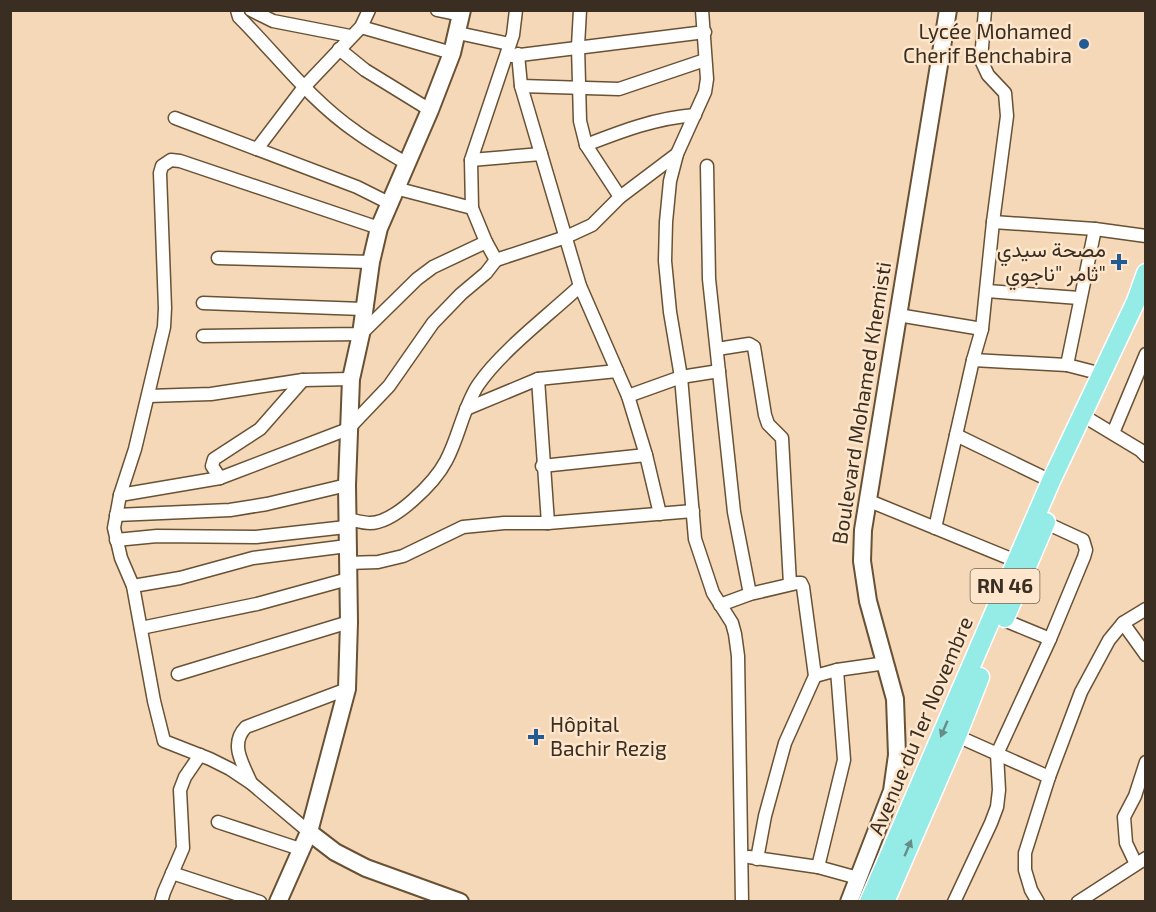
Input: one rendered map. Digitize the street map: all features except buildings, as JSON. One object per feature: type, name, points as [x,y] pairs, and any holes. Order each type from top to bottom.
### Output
[{"type":"main road","name":"Boulevard Mohamed Khemisti","points":[[849,902],[892,791],[895,775],[896,699],[868,602],[862,561],[867,500],[948,10]]},
{"type":"main road","points":[[279,902],[309,832],[347,689],[348,429],[351,379],[361,334],[371,262],[379,228],[430,110],[452,52],[462,13]]},
{"type":"main road","name":"Avenue du 1er Novembre","points":[[885,902],[1046,523],[1102,374],[1136,301],[1146,273]]},
{"type":"main road","name":"Avenue du 1er Novembre","points":[[869,902],[1051,481],[1146,307]]},
{"type":"main road","points":[[309,832],[335,852],[366,868],[457,901]]},
{"type":"street","points":[[237,10],[238,17],[271,49],[304,87],[354,131],[406,163]]},
{"type":"street","points":[[251,10],[273,21],[350,36]]},
{"type":"street","points":[[257,149],[304,87],[361,27],[369,10]]},
{"type":"street","points":[[437,10],[462,13]]},
{"type":"street","points":[[496,260],[472,208],[471,160],[513,35],[516,10]]},
{"type":"street","points":[[580,10],[578,46],[580,121],[586,145],[620,197]]},
{"type":"street","points":[[702,10],[707,79],[705,92],[677,154],[670,181],[665,261],[670,312],[681,377],[695,539],[713,593],[732,623],[738,656],[742,902]]},
{"type":"street","points":[[935,528],[982,329],[1007,116],[1007,99],[1002,89],[987,75],[981,60],[985,10]]},
{"type":"street","points":[[361,27],[452,52]]},
{"type":"street","points":[[504,57],[705,32]]},
{"type":"street","points":[[458,33],[509,44]]},
{"type":"street","points":[[339,49],[365,70],[430,110]]},
{"type":"street","points":[[518,54],[522,86],[580,286],[628,396],[646,455],[660,514]]},
{"type":"street","points":[[522,86],[619,89],[705,60]]},
{"type":"street","points":[[586,145],[640,124],[671,117],[695,115]]},
{"type":"street","points":[[176,118],[357,187],[472,208]]},
{"type":"street","points":[[471,160],[541,154]]},
{"type":"street","points":[[120,495],[220,478],[348,429],[389,386],[433,323],[461,294],[486,273],[496,260],[566,237],[592,225],[620,197],[677,154]]},
{"type":"street","points":[[309,832],[230,769],[164,741],[133,586],[116,540],[114,528],[120,495],[135,449],[164,327],[160,173],[166,162],[180,161],[379,228]]},
{"type":"street","points":[[707,166],[709,279],[734,512],[750,594]]},
{"type":"street","points":[[993,222],[1146,236]]},
{"type":"street","points":[[1067,366],[1079,298],[1095,230]]},
{"type":"street","points":[[202,336],[361,334],[417,279],[433,267],[486,242]]},
{"type":"street","points":[[218,258],[371,262]]},
{"type":"street","points":[[116,540],[157,536],[256,537],[347,523],[371,523],[383,520],[419,495],[433,481],[446,460],[478,385],[500,358],[580,286]]},
{"type":"street","points":[[987,291],[1079,298]]},
{"type":"street","points":[[203,303],[363,309]]},
{"type":"street","points":[[898,315],[982,329]]},
{"type":"street","points":[[717,349],[748,344],[754,347],[765,415],[768,424],[782,438],[790,584]]},
{"type":"street","points":[[1113,433],[1146,354]]},
{"type":"street","points":[[973,360],[1067,366],[1102,374]]},
{"type":"street","points":[[466,410],[538,379],[617,371]]},
{"type":"street","points":[[628,396],[681,377],[719,371]]},
{"type":"street","points":[[148,396],[211,394],[303,380],[351,379]]},
{"type":"street","points":[[538,379],[548,523]]},
{"type":"street","points":[[220,478],[212,466],[214,459],[260,429],[303,380]]},
{"type":"street","points":[[1087,417],[1146,456]]},
{"type":"street","points":[[956,435],[1051,481]]},
{"type":"street","points":[[543,466],[646,455]]},
{"type":"street","points":[[116,515],[230,510],[267,504],[347,485]]},
{"type":"street","points":[[867,500],[1016,561]]},
{"type":"street","points":[[133,586],[180,578],[253,558],[347,563],[378,562],[403,556],[463,526],[548,523],[693,511]]},
{"type":"street","points":[[954,902],[992,824],[997,807],[999,790],[997,754],[1050,639],[1086,550],[1083,540],[1046,523]]},
{"type":"street","points":[[141,628],[257,604],[347,563]]},
{"type":"street","points":[[720,605],[750,594],[790,584],[800,583],[803,587],[815,676],[785,743],[765,816],[757,859]]},
{"type":"street","points":[[1038,902],[1031,890],[1025,870],[1024,853],[1080,692],[1110,640],[1123,623],[1146,609]]},
{"type":"street","points":[[1004,620],[1050,639]]},
{"type":"street","points":[[178,674],[349,622]]},
{"type":"street","points":[[1123,623],[1146,654]]},
{"type":"street","points":[[815,676],[837,670],[885,663]]},
{"type":"street","points":[[818,867],[844,760],[837,670]]},
{"type":"street","points":[[250,783],[238,752],[237,738],[246,727],[347,689]]},
{"type":"street","points":[[957,736],[1049,777]]},
{"type":"street","points":[[161,902],[183,848],[180,790],[185,777],[200,755]]},
{"type":"street","points":[[1078,902],[1141,861],[1126,843],[1124,818],[1135,795],[1146,762]]},
{"type":"street","points":[[219,822],[300,849]]},
{"type":"street","points":[[742,855],[818,867],[858,878]]},
{"type":"street","points":[[172,873],[260,902]]},
{"type":"place","name":"Lycée Mohamed Cherif Benchabira","points":[[1084,44]]},
{"type":"place","name":"مصحة سيدي ثامر \"ناجوي\"","points":[[1119,262]]},
{"type":"place","name":"Hôpital Bachir Rezig","points":[[536,737]]}]
